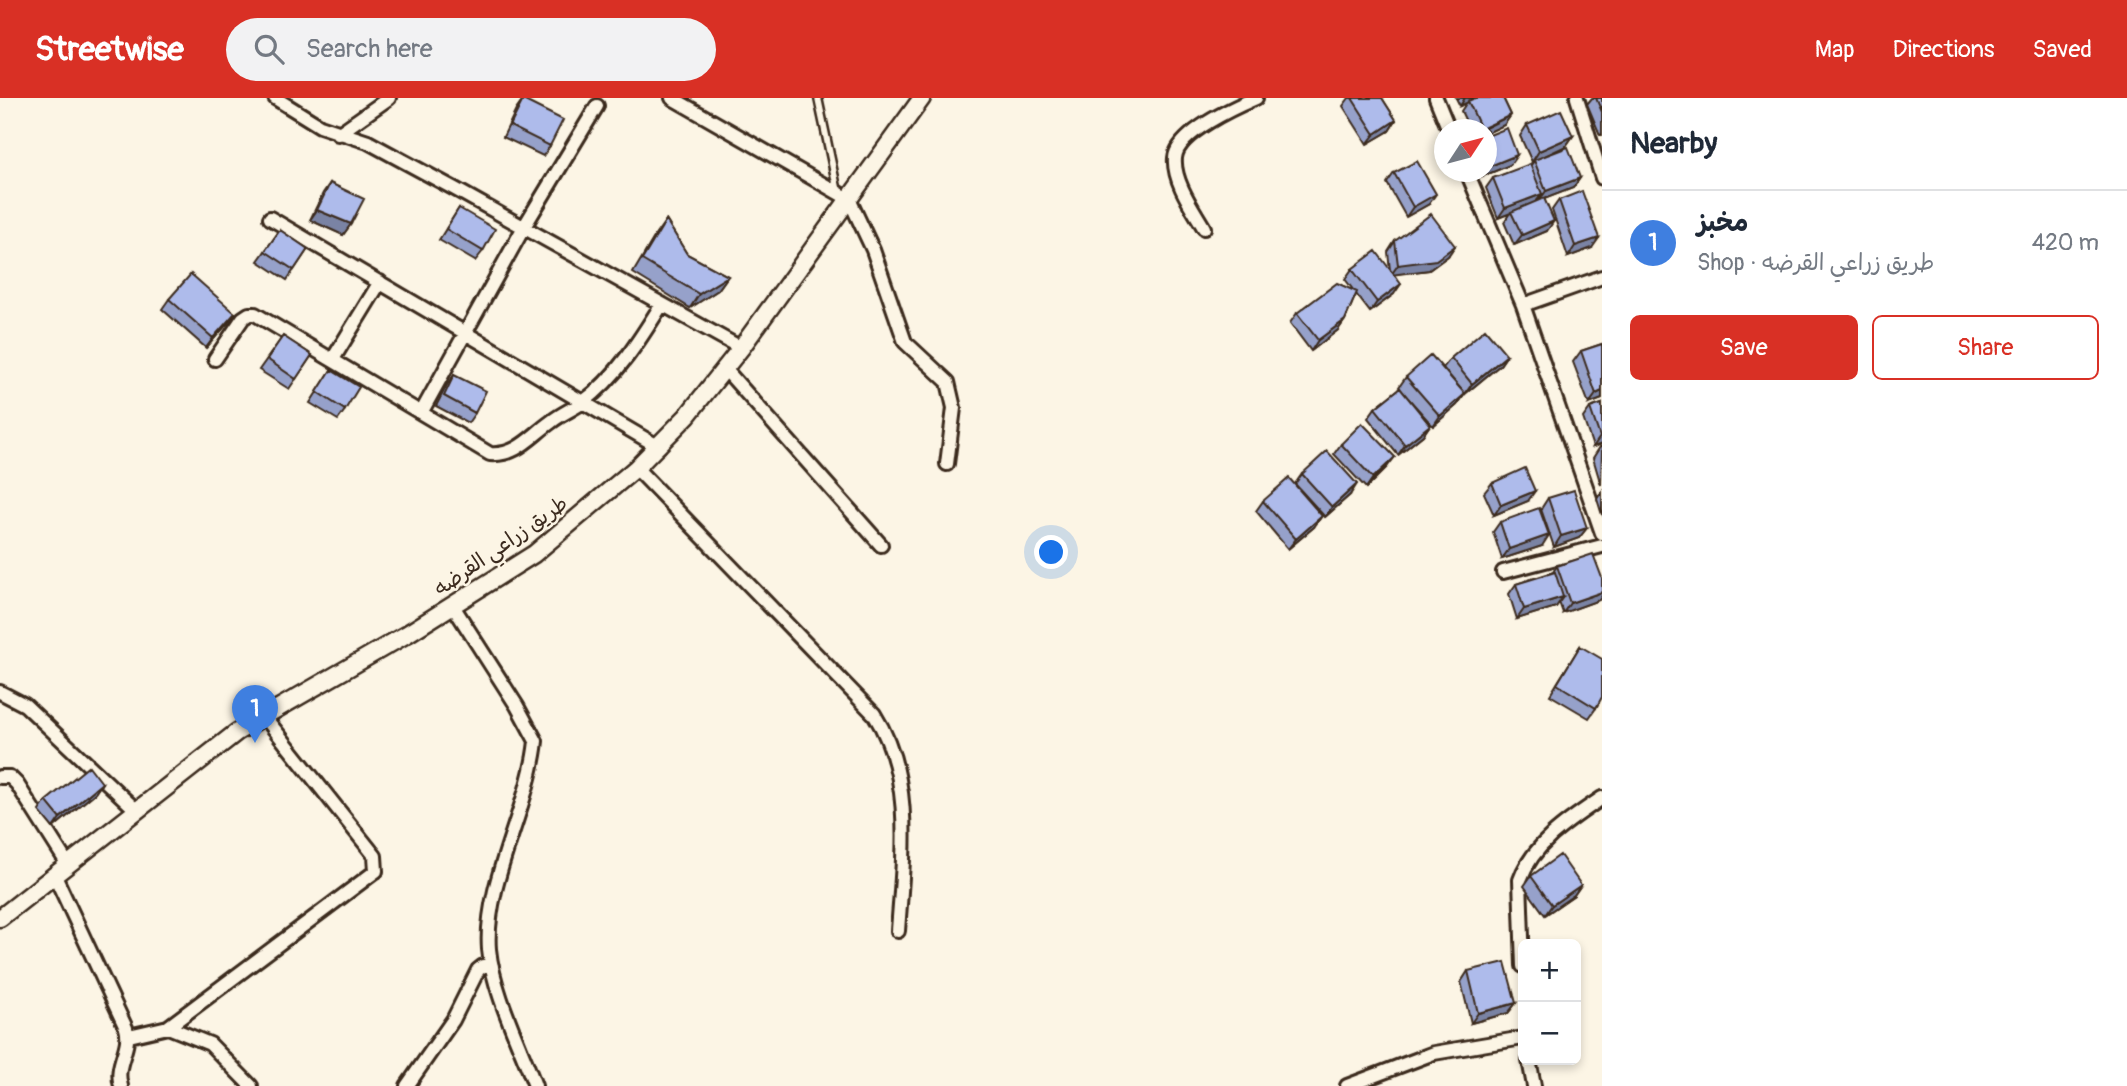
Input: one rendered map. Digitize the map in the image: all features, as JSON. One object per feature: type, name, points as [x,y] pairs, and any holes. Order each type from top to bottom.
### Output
[{"type":"main road","name":"طريق زراعي القرضه","points":[[0,918],[135,809],[263,715],[453,606],[534,554],[636,468],[659,447],[725,369],[843,196],[916,101]]},
{"type":"street","points":[[275,98],[338,134],[368,142],[741,348]]},
{"type":"street","points":[[338,134],[388,98]]},
{"type":"street","points":[[672,98],[843,196],[873,250],[905,342],[948,382],[954,408],[947,464]]},
{"type":"street","points":[[1203,228],[1178,174],[1175,158],[1179,145],[1215,119],[1256,98]]},
{"type":"street","points":[[1436,98],[1445,119]]},
{"type":"street","points":[[1577,98],[1602,178]]},
{"type":"street","points":[[421,413],[524,227],[597,106]]},
{"type":"street","points":[[1471,182],[1523,305],[1602,533]]},
{"type":"street","points":[[270,218],[585,401],[659,447]]},
{"type":"street","points":[[1523,305],[1602,277]]},
{"type":"street","points":[[333,359],[380,282]]},
{"type":"street","points":[[215,359],[248,314],[255,314],[490,454],[501,455],[524,444],[551,422],[585,401],[639,342],[662,304]]},
{"type":"street","points":[[725,369],[881,545]]},
{"type":"street","points":[[636,468],[874,714],[887,733],[896,756],[904,842],[898,931]]},
{"type":"street","points":[[1503,572],[1602,546]]},
{"type":"street","points":[[453,606],[517,706],[536,741],[492,911],[489,948],[492,966],[535,1086]]},
{"type":"street","points":[[0,692],[25,705],[135,809]]},
{"type":"street","points":[[129,1036],[168,1027],[374,873],[377,867],[371,850],[263,715]]},
{"type":"street","points":[[0,778],[10,777],[17,784],[60,869],[129,1036],[118,1070],[121,1086]]},
{"type":"street","points":[[1522,939],[1520,880],[1523,872],[1544,841],[1602,798]]},
{"type":"street","points":[[407,1086],[453,1020],[478,970],[484,966],[492,966]]},
{"type":"street","points":[[168,1027],[210,1044],[251,1086]]},
{"type":"street","points":[[1346,1086],[1434,1053],[1518,1039]]},
{"type":"street","points":[[1531,1065],[1534,1086]]},
{"type":"lane","points":[[818,98],[843,196]]},
{"type":"building","points":[[1352,98],[1382,98],[1396,120],[1375,134]]},
{"type":"building","points":[[1475,98],[1503,98],[1511,115],[1497,122],[1497,119],[1476,119],[1468,101]]},
{"type":"building","points":[[1596,98],[1602,98],[1602,112]]},
{"type":"building","points":[[523,100],[563,120],[550,146],[510,126]]},
{"type":"building","points":[[1561,110],[1573,136],[1539,151],[1527,125]]},
{"type":"building","points":[[1507,128],[1517,155],[1497,163],[1497,132]]},
{"type":"building","points":[[1568,147],[1580,178],[1546,191],[1534,160]]},
{"type":"building","points":[[1417,161],[1436,194],[1413,207],[1394,173]]},
{"type":"building","points":[[1530,164],[1542,194],[1505,208],[1495,182],[1497,182],[1497,176]]},
{"type":"building","points":[[330,183],[364,199],[351,224],[317,210]]},
{"type":"building","points":[[1582,191],[1599,238],[1575,246],[1559,200]]},
{"type":"building","points":[[1544,198],[1554,221],[1522,235],[1511,212]]},
{"type":"building","points":[[459,208],[495,229],[483,251],[446,229]]},
{"type":"building","points":[[1431,214],[1455,246],[1436,260],[1398,265],[1395,241]]},
{"type":"building","points":[[666,220],[687,254],[728,276],[699,294],[642,260]]},
{"type":"building","points":[[280,230],[308,249],[294,270],[265,251]]},
{"type":"building","points":[[1376,251],[1401,284],[1377,302],[1352,269]]},
{"type":"building","points":[[191,274],[235,313],[213,338],[169,299]]},
{"type":"building","points":[[1337,283],[1357,292],[1345,320],[1318,340],[1297,313]]},
{"type":"building","points":[[1485,329],[1507,355],[1472,384],[1451,358]]},
{"type":"building","points":[[283,336],[312,355],[296,379],[267,359]]},
{"type":"building","points":[[1602,344],[1602,391],[1596,394],[1581,351]]},
{"type":"building","points":[[1431,355],[1465,394],[1440,416],[1406,377]]},
{"type":"building","points":[[331,370],[359,387],[345,410],[317,392]]},
{"type":"building","points":[[454,375],[486,391],[475,413],[444,396]]},
{"type":"building","points":[[1400,388],[1430,425],[1405,445],[1375,408]]},
{"type":"building","points":[[1602,404],[1602,436],[1600,437],[1590,408]]},
{"type":"building","points":[[1362,423],[1395,457],[1373,478],[1341,444]]},
{"type":"building","points":[[1327,451],[1357,484],[1332,507],[1302,474]]},
{"type":"building","points":[[1525,468],[1535,491],[1501,505],[1492,483]]},
{"type":"building","points":[[1289,478],[1322,516],[1296,539],[1263,501]]},
{"type":"building","points":[[1574,490],[1587,528],[1561,536],[1548,498]]},
{"type":"building","points":[[1539,508],[1549,535],[1509,549],[1500,522]]},
{"type":"building","points":[[1593,554],[1602,578],[1602,592],[1570,603],[1557,566]]},
{"type":"building","points":[[1555,572],[1563,597],[1524,609],[1516,584]]},
{"type":"building","points":[[1580,646],[1602,659],[1602,697],[1596,708],[1557,684]]},
{"type":"building","points":[[89,766],[102,783],[60,818],[46,801]]},
{"type":"building","points":[[1560,855],[1581,885],[1552,905],[1531,876]]},
{"type":"building","points":[[1505,962],[1516,1003],[1478,1013],[1468,971]]},
{"type":"place","name":"مخبز","points":[[255,743]]}]
